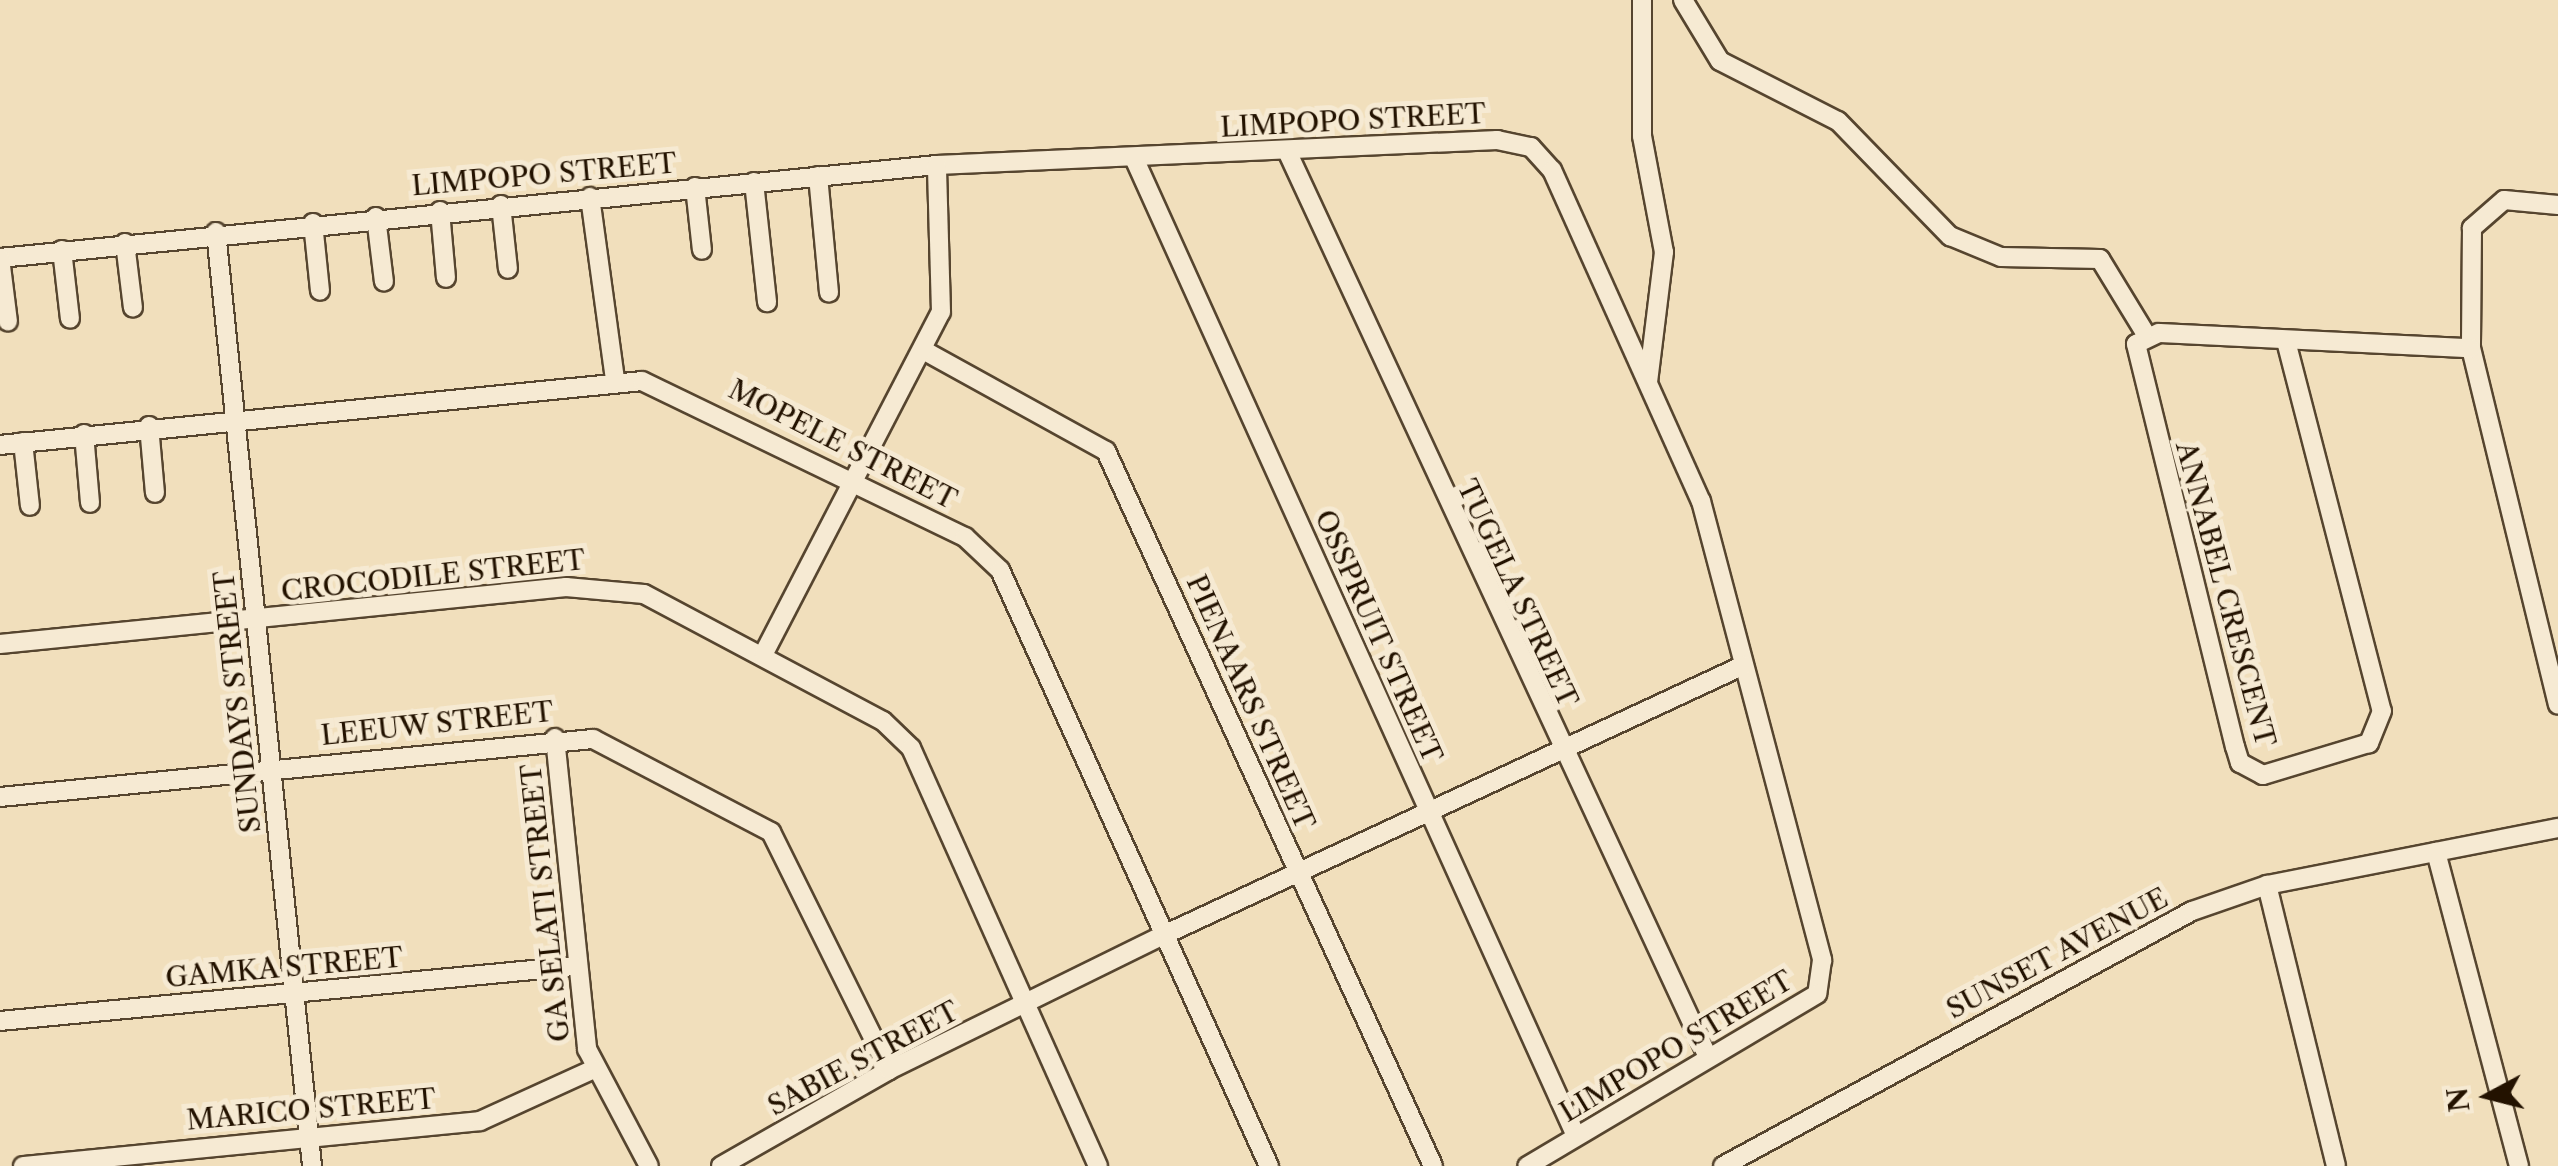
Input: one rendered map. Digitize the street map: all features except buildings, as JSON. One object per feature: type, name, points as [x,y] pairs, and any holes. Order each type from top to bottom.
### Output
[{"type":"street","points":[[1642,0],[1642,136],[1664,252],[1648,382]]},
{"type":"street","points":[[1685,1],[1720,62],[1838,121],[1950,236],[2001,257],[2100,259],[2146,336],[2471,348]]},
{"type":"street","name":"LIMPOPO STREET","points":[[0,258],[376,216],[936,165],[1497,140],[1531,147],[1552,170],[1708,518],[1821,978],[1799,1006],[1707,1055],[1527,1166]]},
{"type":"street","name":"TUGELA STREET","points":[[1287,151],[1707,1055]]},
{"type":"street","name":"OSSPRUIT STREET","points":[[1134,158],[1576,1136]]},
{"type":"street","points":[[764,653],[853,476],[923,350],[943,298],[936,165]]},
{"type":"street","points":[[818,176],[829,292]]},
{"type":"street","points":[[754,182],[767,302]]},
{"type":"street","points":[[695,187],[702,250]]},
{"type":"street","points":[[590,197],[615,380]]},
{"type":"street","points":[[2558,205],[2504,200],[2480,215],[2472,228],[2471,348],[2558,705]]},
{"type":"street","points":[[501,205],[508,269]]},
{"type":"street","points":[[440,211],[446,278]]},
{"type":"street","points":[[376,216],[384,282]]},
{"type":"street","points":[[313,223],[320,291]]},
{"type":"street","name":"SUNDAYS STREET","points":[[216,232],[312,1166]]},
{"type":"street","points":[[126,242],[134,308]]},
{"type":"street","points":[[62,250],[70,319]]},
{"type":"street","points":[[0,258],[8,322]]},
{"type":"street","name":"ANNABEL CRESCENT","points":[[2146,336],[2132,354],[2225,709],[2240,763],[2262,776],[2369,743],[2382,711],[2286,341]]},
{"type":"street","name":"PIENAARS STREET","points":[[923,350],[1106,451],[1432,1166]]},
{"type":"street","name":"MOPELE STREET","points":[[0,445],[235,415],[615,380],[678,391],[853,476],[965,537],[1000,570],[1168,933],[1268,1166]]},
{"type":"street","points":[[149,426],[155,493]]},
{"type":"street","points":[[84,434],[90,503]]},
{"type":"street","points":[[23,442],[30,506]]},
{"type":"street","name":"CROCODILE STREET","points":[[0,644],[606,586],[644,594],[764,653],[883,720],[912,748],[1032,1002],[1098,1166]]},
{"type":"street","name":"SABIE STREET","points":[[721,1166],[889,1070],[1168,933],[1430,816],[1744,665]]},
{"type":"street","name":"LEEUW STREET","points":[[0,797],[556,738],[608,746],[770,832],[889,1070]]},
{"type":"street","name":"GA SELATI STREET","points":[[556,738],[574,966],[594,1069],[649,1166]]},
{"type":"street","name":"SUNSET AVENUE","points":[[1723,1166],[2145,932],[2267,885],[2558,828]]},
{"type":"street","points":[[2436,852],[2519,1166]]},
{"type":"street","points":[[2267,885],[2336,1166]]},
{"type":"street","name":"GAMKA STREET","points":[[0,1021],[574,966]]},
{"type":"street","name":"MARICO STREET","points":[[23,1166],[491,1118],[594,1069]]}]
